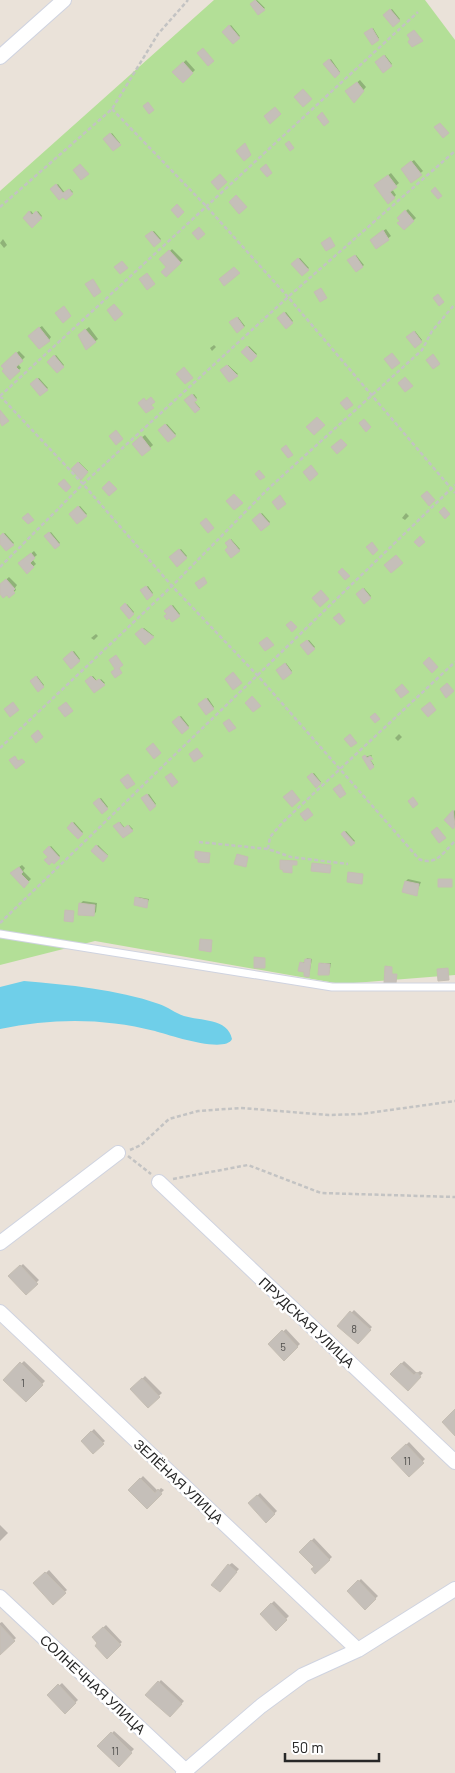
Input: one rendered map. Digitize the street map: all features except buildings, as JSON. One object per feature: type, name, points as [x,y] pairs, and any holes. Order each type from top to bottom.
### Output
[{"type":"street","points":[[0,57],[64,0]]},
{"type":"street","points":[[0,1243],[118,1153]]},
{"type":"street","name":"ПРУДСКАЯ УЛИЦА","points":[[159,1182],[455,1462]]},
{"type":"street","name":"ЗЕЛЁНАЯ УЛИЦА","points":[[0,1312],[358,1650]]},
{"type":"street","points":[[184,1772],[261,1706],[303,1674],[358,1650],[455,1589]]},
{"type":"street","name":"СОЛНЕЧНАЯ УЛИЦА","points":[[0,1597],[184,1772]]},
{"type":"lane","points":[[0,934],[332,988],[455,987]]},
{"type":"path","points":[[0,207],[112,109],[158,34],[188,0]]},
{"type":"path","points":[[418,12],[0,396],[83,484],[172,586],[258,676],[419,859],[428,862],[435,861],[455,841]]},
{"type":"path","points":[[112,109],[206,206],[288,297],[455,493]]},
{"type":"path","points":[[0,567],[83,484],[288,297],[455,151]]},
{"type":"path","points":[[0,748],[172,586],[269,488],[422,350],[432,331],[455,304]]},
{"type":"path","points":[[0,923],[455,486]]},
{"type":"path","points":[[268,849],[270,837],[282,823],[455,662]]},
{"type":"path","points":[[199,842],[268,849],[291,857],[348,864]]},
{"type":"path","points":[[118,1153],[141,1145],[169,1119],[198,1111],[241,1108],[329,1115],[361,1114],[455,1101]]},
{"type":"path","points":[[118,1153],[132,1157],[159,1182],[248,1165],[321,1193],[455,1197]]},
{"type":"green space","points":[[214,0],[425,0],[455,40],[455,975],[341,984],[95,941],[0,965],[0,191]]},
{"type":"water","points":[[24,981],[92,988],[143,999],[162,1005],[184,1016],[219,1024],[225,1027],[232,1039],[227,1043],[219,1045],[208,1044],[136,1027],[78,1021],[39,1023],[0,1029],[0,987]]}]
